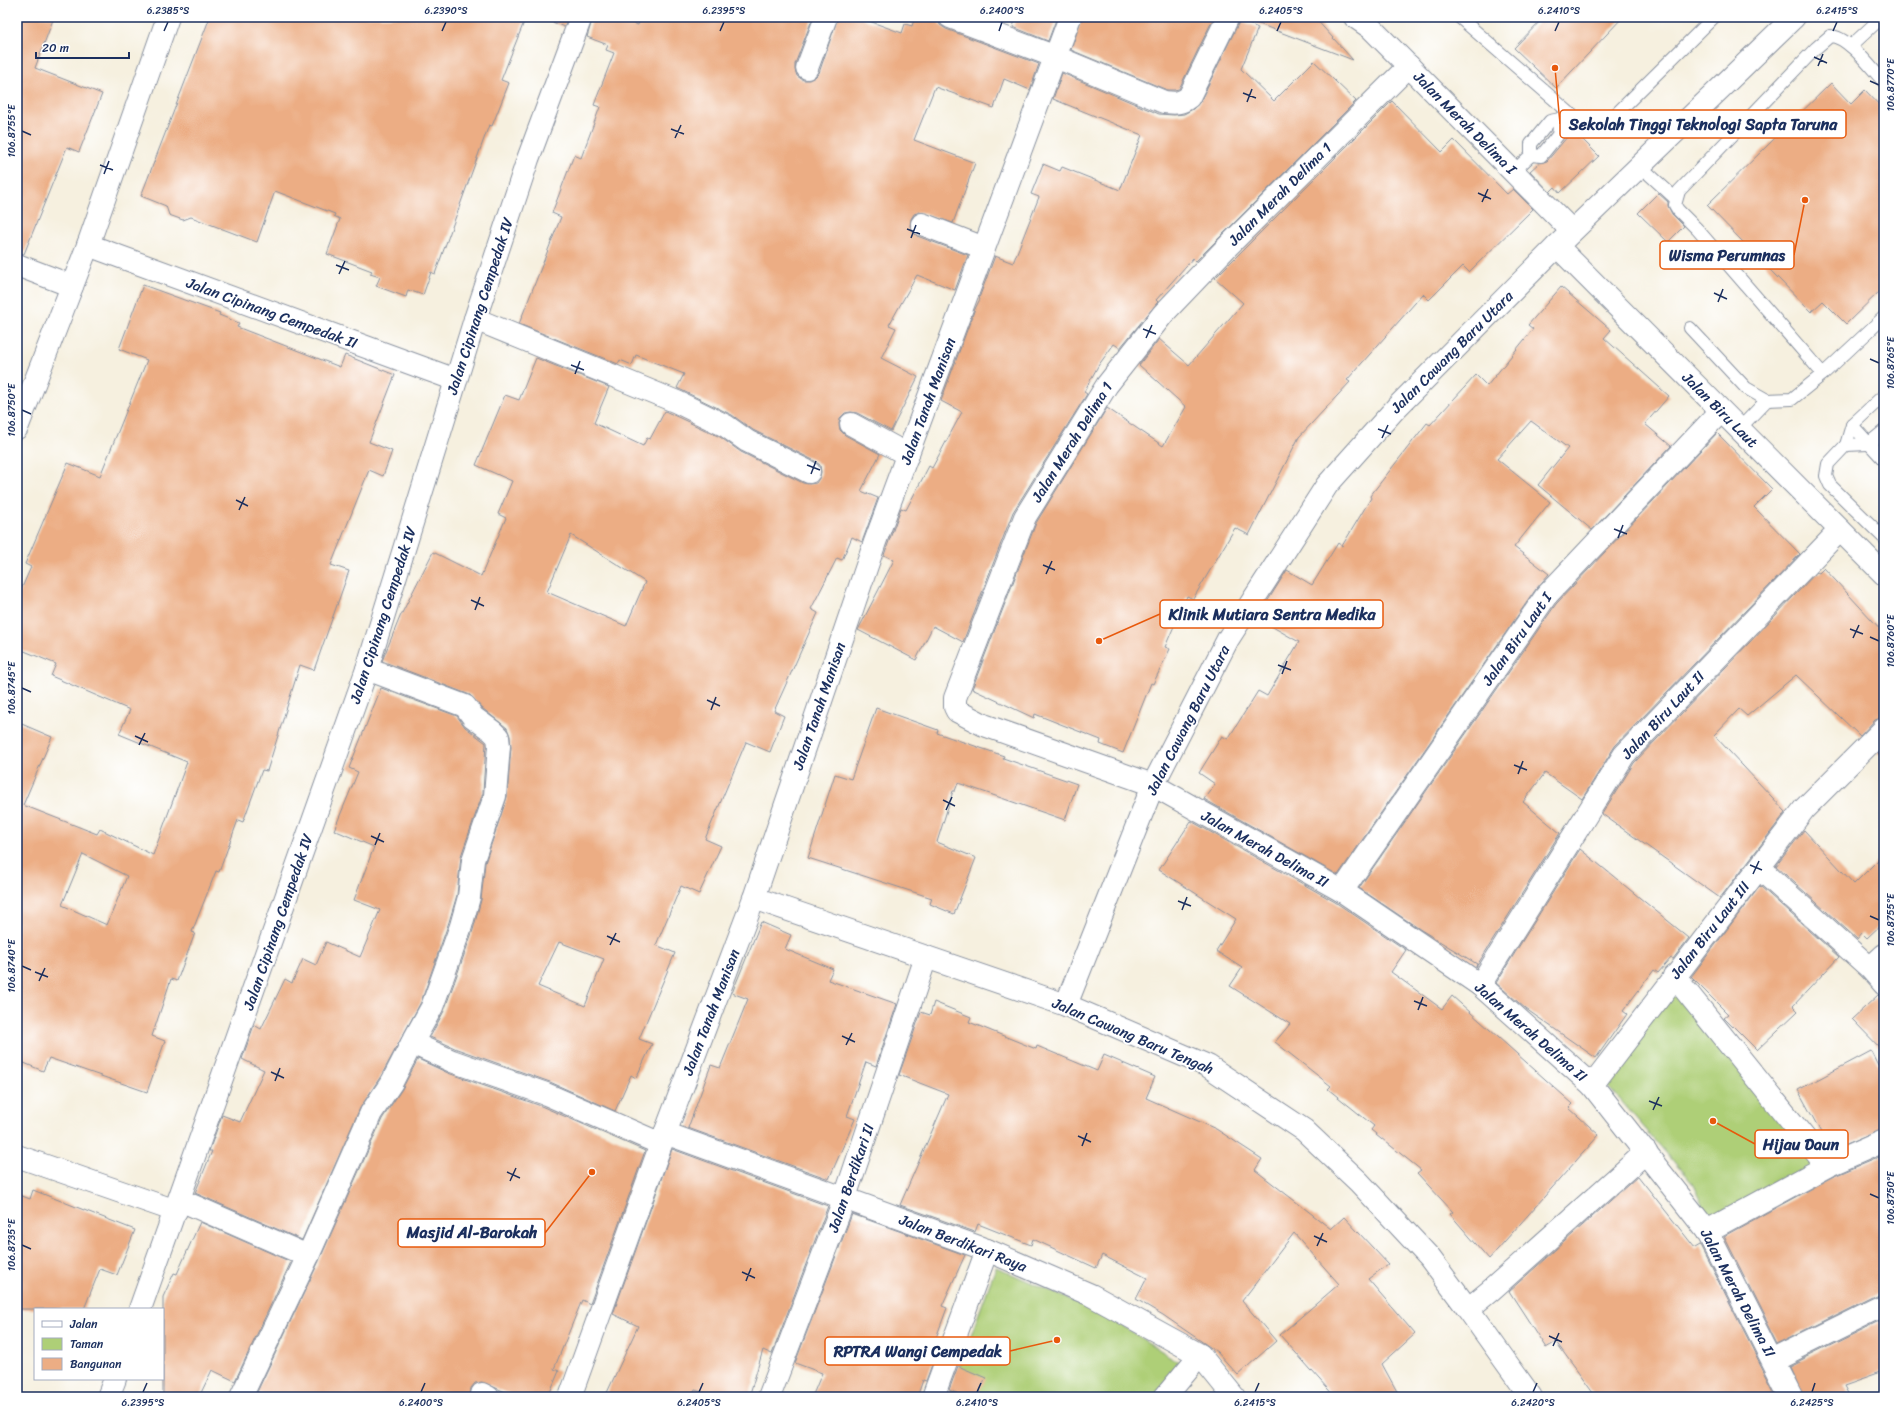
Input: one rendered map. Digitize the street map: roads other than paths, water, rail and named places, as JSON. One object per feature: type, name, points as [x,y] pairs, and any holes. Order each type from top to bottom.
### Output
[{"type":"street","points":[[17,428],[88,245],[168,17]]},
{"type":"street","name":"Jalan Cipinang Cempedak IV","points":[[140,1308],[367,669],[475,319],[528,159],[581,17]]},
{"type":"street","points":[[807,68],[826,17]]},
{"type":"street","points":[[950,17],[1056,57],[1164,102],[1176,104],[1183,102],[1189,97],[1228,17]]},
{"type":"street","name":"Jalan Tanah Manisan","points":[[570,1397],[663,1139],[754,898],[870,557],[1070,17]]},
{"type":"street","name":"Jalan Merah Delima I","points":[[1355,17],[1370,28],[1409,66],[1572,231]]},
{"type":"street","name":"Jalan Cawang Baru Utara","points":[[1066,1006],[1153,785],[1228,639],[1327,485],[1396,408],[1557,246],[1794,17]]},
{"type":"street","name":"Jalan Merah Delima 1","points":[[1153,785],[984,725],[958,711],[955,707],[955,698],[1025,517],[1107,385],[1163,314],[1218,256],[1409,66]]},
{"type":"street","points":[[922,224],[984,248]]},
{"type":"street","name":"Jalan Cipinang Cempedak II","points":[[88,245],[456,380]]},
{"type":"street","name":"Jalan Biru Laut","points":[[1557,246],[1884,574]]},
{"type":"street","points":[[17,265],[72,286]]},
{"type":"street","points":[[475,319],[677,402],[726,426],[747,441],[809,472]]},
{"type":"street","name":"Jalan Biru Laut I","points":[[1342,891],[1546,596],[1721,411]]},
{"type":"street","points":[[851,424],[908,455]]},
{"type":"street","name":"Jalan Biru Laut II","points":[[1480,985],[1624,755],[1840,530]]},
{"type":"street","points":[[241,1397],[308,1256],[371,1113],[392,1082],[432,1007],[465,911],[469,897],[473,860],[495,796],[499,746],[498,737],[492,731],[479,724],[465,706],[367,669]]},
{"type":"street","name":"Jalan Biru Laut III","points":[[1592,1085],[1674,976],[1804,809],[1884,729]]},
{"type":"street","name":"Jalan Merah Delima II","points":[[1153,785],[1342,891],[1480,985],[1592,1085],[1707,1231],[1791,1397]]},
{"type":"street","points":[[1759,868],[1879,969]]},
{"type":"street","name":"Jalan Cawang Baru Tengah","points":[[754,898],[1066,1006],[1208,1066],[1304,1130],[1359,1182],[1429,1257],[1531,1397]]},
{"type":"street","name":"Jalan Berdikari II","points":[[768,1397],[844,1200],[926,957]]},
{"type":"street","points":[[1674,976],[1827,1166]]},
{"type":"street","name":"Jalan Berdikari Raya","points":[[412,1043],[452,1061],[546,1094],[663,1139],[987,1250],[1091,1295],[1200,1355],[1234,1397]]},
{"type":"street","points":[[1707,1231],[1827,1166],[1884,1141]]},
{"type":"street","points":[[1468,1309],[1646,1152]]},
{"type":"street","points":[[17,1156],[178,1205],[308,1256]]},
{"type":"street","points":[[933,1397],[987,1250]]},
{"type":"street","points":[[1773,1360],[1884,1305]]},
{"type":"street","points":[[1165,1397],[1200,1355]]},
{"type":"street","points":[[108,1397],[115,1380]]},
{"type":"lane","points":[[1459,17],[1564,115],[1587,128],[1597,130],[1602,128],[1714,17]]},
{"type":"lane","points":[[1851,46],[1882,17]]},
{"type":"lane","points":[[1823,374],[1697,229],[1678,210],[1675,205],[1676,199],[1679,191],[1830,36],[1837,36],[1851,46],[1884,82]]},
{"type":"lane","points":[[1514,172],[1531,155],[1541,156],[1558,135],[1564,115]]},
{"type":"lane","points":[[1639,166],[1676,199]]},
{"type":"lane","points":[[1690,328],[1746,388],[1767,400],[1792,400],[1823,374],[1884,317]]},
{"type":"lane","points":[[1884,395],[1852,425],[1846,445],[1828,464],[1826,476],[1830,485],[1884,538]]},
{"type":"lane","points":[[1739,429],[1767,400]]},
{"type":"lane","points":[[1852,425],[1884,460]]},
{"type":"lane","points":[[1846,445],[1868,444],[1884,431]]},
{"type":"place","name":"Sekolah Tinggi Teknologi Sapta Taruna","points":[[1555,68]]},
{"type":"place","name":"Wisma Perumnas","points":[[1805,200]]},
{"type":"place","name":"Klinik Mutiara Sentra Medika","points":[[1099,641]]},
{"type":"place","name":"Hijau Daun","points":[[1713,1121]]},
{"type":"place","name":"Masjid Al-Barokah","points":[[592,1172]]},
{"type":"place","name":"RPTRA Wangi Cempedak","points":[[1057,1340]]}]
